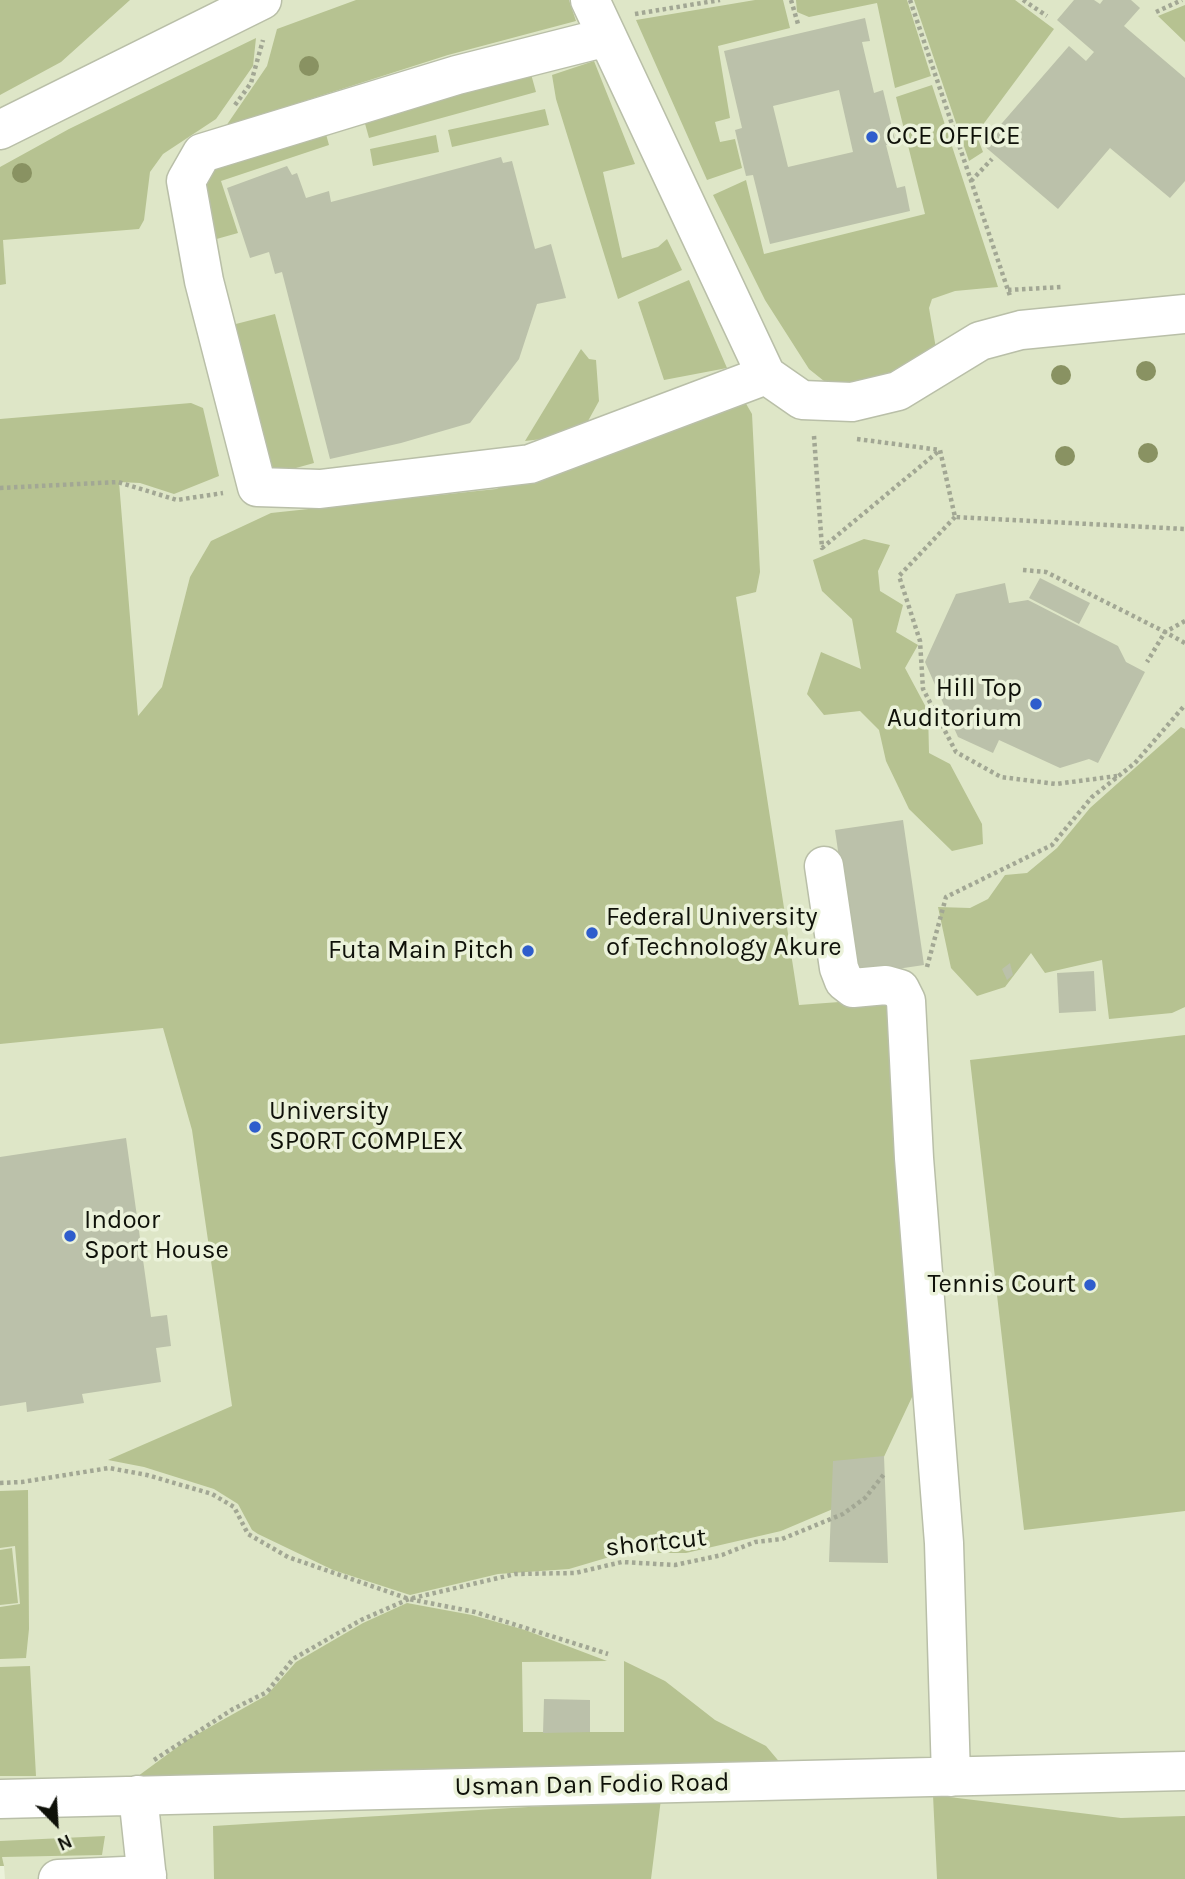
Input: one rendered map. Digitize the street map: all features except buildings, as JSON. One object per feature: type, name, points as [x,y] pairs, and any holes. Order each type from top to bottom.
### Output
[{"type":"street","points":[[0,130],[247,13]]},
{"type":"street","points":[[766,375],[530,464],[320,489],[257,488],[202,272],[186,181],[202,153],[444,78],[598,19],[766,375],[802,400],[852,402],[898,390],[981,341],[1021,330],[1185,314]]},
{"type":"street","points":[[824,866],[839,968],[844,981],[853,988],[886,985],[900,989],[906,1001],[914,1158],[944,1543],[951,1777]]},
{"type":"street","name":"Usman Dan Fodio Road","points":[[0,1798],[142,1781],[951,1777],[1185,1772]]},
{"type":"street","points":[[58,1879],[147,1877],[142,1781]]},
{"type":"path","points":[[598,19],[720,0]]},
{"type":"path","points":[[791,0],[798,24]]},
{"type":"path","points":[[910,0],[1021,330]]},
{"type":"path","points":[[1023,0],[1047,16]]},
{"type":"path","points":[[1156,12],[1182,0]]},
{"type":"path","points":[[202,153],[251,83],[263,48],[247,13]]},
{"type":"path","points":[[971,181],[992,159]]},
{"type":"path","points":[[823,435],[813,433],[822,548],[940,450]]},
{"type":"path","points":[[854,439],[940,450]]},
{"type":"path","points":[[940,450],[955,517]]},
{"type":"path","points":[[0,488],[118,482],[177,500],[257,488]]},
{"type":"path","points":[[1119,776],[1056,784],[1001,777],[956,752],[923,689],[920,641],[899,576],[955,517],[1185,529]]},
{"type":"path","points":[[1023,570],[1046,572],[1185,643]]},
{"type":"path","points":[[1147,662],[1165,632],[1185,621]]},
{"type":"path","points":[[946,898],[1052,845],[1092,797],[1135,763],[1185,705]]},
{"type":"path","points":[[0,1483],[109,1468],[160,1479],[212,1494],[234,1507],[248,1534],[288,1557],[409,1599],[475,1612],[608,1654]]},
{"type":"path","name":"shortcut","points":[[142,1781],[184,1738],[267,1692],[293,1659],[361,1620],[409,1599],[515,1574],[576,1573],[622,1562],[675,1565],[722,1555],[755,1542],[782,1539],[843,1514],[865,1498],[886,1473]]},
{"type":"shaded area","name":"Federal University of Technology Akure","points":[[0,0],[1185,0],[1185,1879],[5,1879],[4,1866],[0,1866]]},
{"type":"shaded area","points":[[0,0],[130,0],[61,62],[0,95]]},
{"type":"shaded area","points":[[356,0],[569,0],[576,21],[448,55],[226,126],[267,66],[277,29]]},
{"type":"shaded area","points":[[755,0],[783,0],[790,28],[718,46],[730,118],[715,122],[720,142],[735,139],[742,168],[707,180],[636,20]]},
{"type":"shaded area","points":[[796,0],[907,0],[931,76],[895,88],[877,3],[809,17],[797,12]]},
{"type":"shaded area","points":[[914,0],[1015,0],[1054,29],[976,134],[983,152],[969,161]]},
{"type":"shaded area","points":[[1185,5],[1185,42],[1158,16]]},
{"type":"shaded area","points":[[256,38],[253,66],[216,119],[163,154],[150,172],[144,220],[139,229],[3,240],[6,284],[0,285],[0,167],[69,129]]},
{"type":"shaded area","points":[[594,61],[635,164],[603,172],[622,258],[658,247],[667,239],[682,270],[618,299],[556,99],[552,75]]},
{"type":"shaded area","points":[[531,74],[536,92],[369,138],[364,120]]},
{"type":"shaded area","points":[[932,85],[998,287],[955,291],[932,299],[929,308],[938,360],[864,389],[824,381],[809,369],[765,300],[713,195],[746,180],[764,254],[925,214],[896,97]]},
{"type":"shaded area","points":[[545,109],[549,125],[452,147],[448,130]]},
{"type":"shaded area","points":[[324,127],[329,145],[221,181],[238,233],[213,240],[200,172]]},
{"type":"shaded area","points":[[436,135],[439,152],[373,166],[370,149]]},
{"type":"shaded area","points":[[689,280],[727,368],[664,380],[638,302]]},
{"type":"shaded area","points":[[275,314],[314,463],[267,476],[228,326]]},
{"type":"shaded area","points":[[581,349],[589,359],[596,360],[599,401],[588,421],[568,436],[525,441]]},
{"type":"shaded area","points":[[741,395],[752,414],[760,572],[756,592],[736,597],[799,1005],[893,998],[913,1395],[874,1478],[840,1506],[781,1531],[686,1553],[623,1553],[569,1569],[498,1574],[410,1595],[333,1570],[258,1534],[252,1530],[238,1504],[214,1489],[144,1467],[108,1460],[232,1406],[192,1130],[163,1028],[0,1044],[0,419],[191,403],[203,408],[219,476],[174,494],[140,483],[119,482],[138,716],[162,687],[190,577],[211,541],[271,513],[496,489]]},
{"type":"shaded area","points":[[864,539],[890,545],[878,571],[880,591],[903,605],[896,632],[918,645],[905,668],[928,711],[929,753],[950,764],[982,824],[983,844],[952,851],[909,809],[886,761],[879,730],[860,711],[824,715],[807,694],[821,652],[861,669],[852,619],[822,591],[813,560]]},
{"type":"shaded area","points":[[1181,727],[1185,729],[1185,1007],[1172,1013],[1109,1019],[1102,960],[1045,973],[1031,953],[1005,987],[977,996],[951,968],[938,907],[970,908],[988,899],[1005,875],[1027,873],[1057,848],[1090,808]]},
{"type":"shaded area","name":"Tennis Court","points":[[1185,1035],[1185,1511],[1024,1530],[970,1060]]},
{"type":"shaded area","points":[[28,1490],[29,1629],[26,1658],[0,1659],[0,1607],[20,1604],[15,1546],[0,1548],[0,1491]]},
{"type":"shaded area","points":[[12,1548],[18,1603],[0,1605],[0,1550]]},
{"type":"shaded area","points":[[407,1603],[472,1615],[525,1630],[607,1661],[522,1662],[523,1732],[624,1732],[624,1661],[665,1681],[715,1720],[766,1746],[782,1765],[130,1782],[187,1740],[267,1695],[296,1662],[363,1623]]},
{"type":"shaded area","points":[[30,1666],[36,1776],[0,1776],[0,1667]]},
{"type":"shaded area","points":[[933,1795],[1121,1818],[1185,1816],[1185,1879],[937,1879]]},
{"type":"shaded area","points":[[661,1799],[651,1879],[214,1879],[213,1826]]},
{"type":"shaded area","points":[[105,1836],[102,1855],[2,1857],[4,1866],[0,1866],[0,1841]]},
{"type":"place","name":"CCE OFFICE","points":[[872,137]]},
{"type":"place","name":"Hill Top Auditorium","points":[[1036,704]]},
{"type":"place","name":"Federal University of Technology Akure","points":[[592,933]]},
{"type":"place","name":"Futa Main Pitch","points":[[528,951]]},
{"type":"place","name":"University SPORT COMPLEX","points":[[255,1127]]},
{"type":"place","name":"Indoor Sport House","points":[[70,1236]]},
{"type":"place","name":"Tennis Court","points":[[1090,1285]]}]
